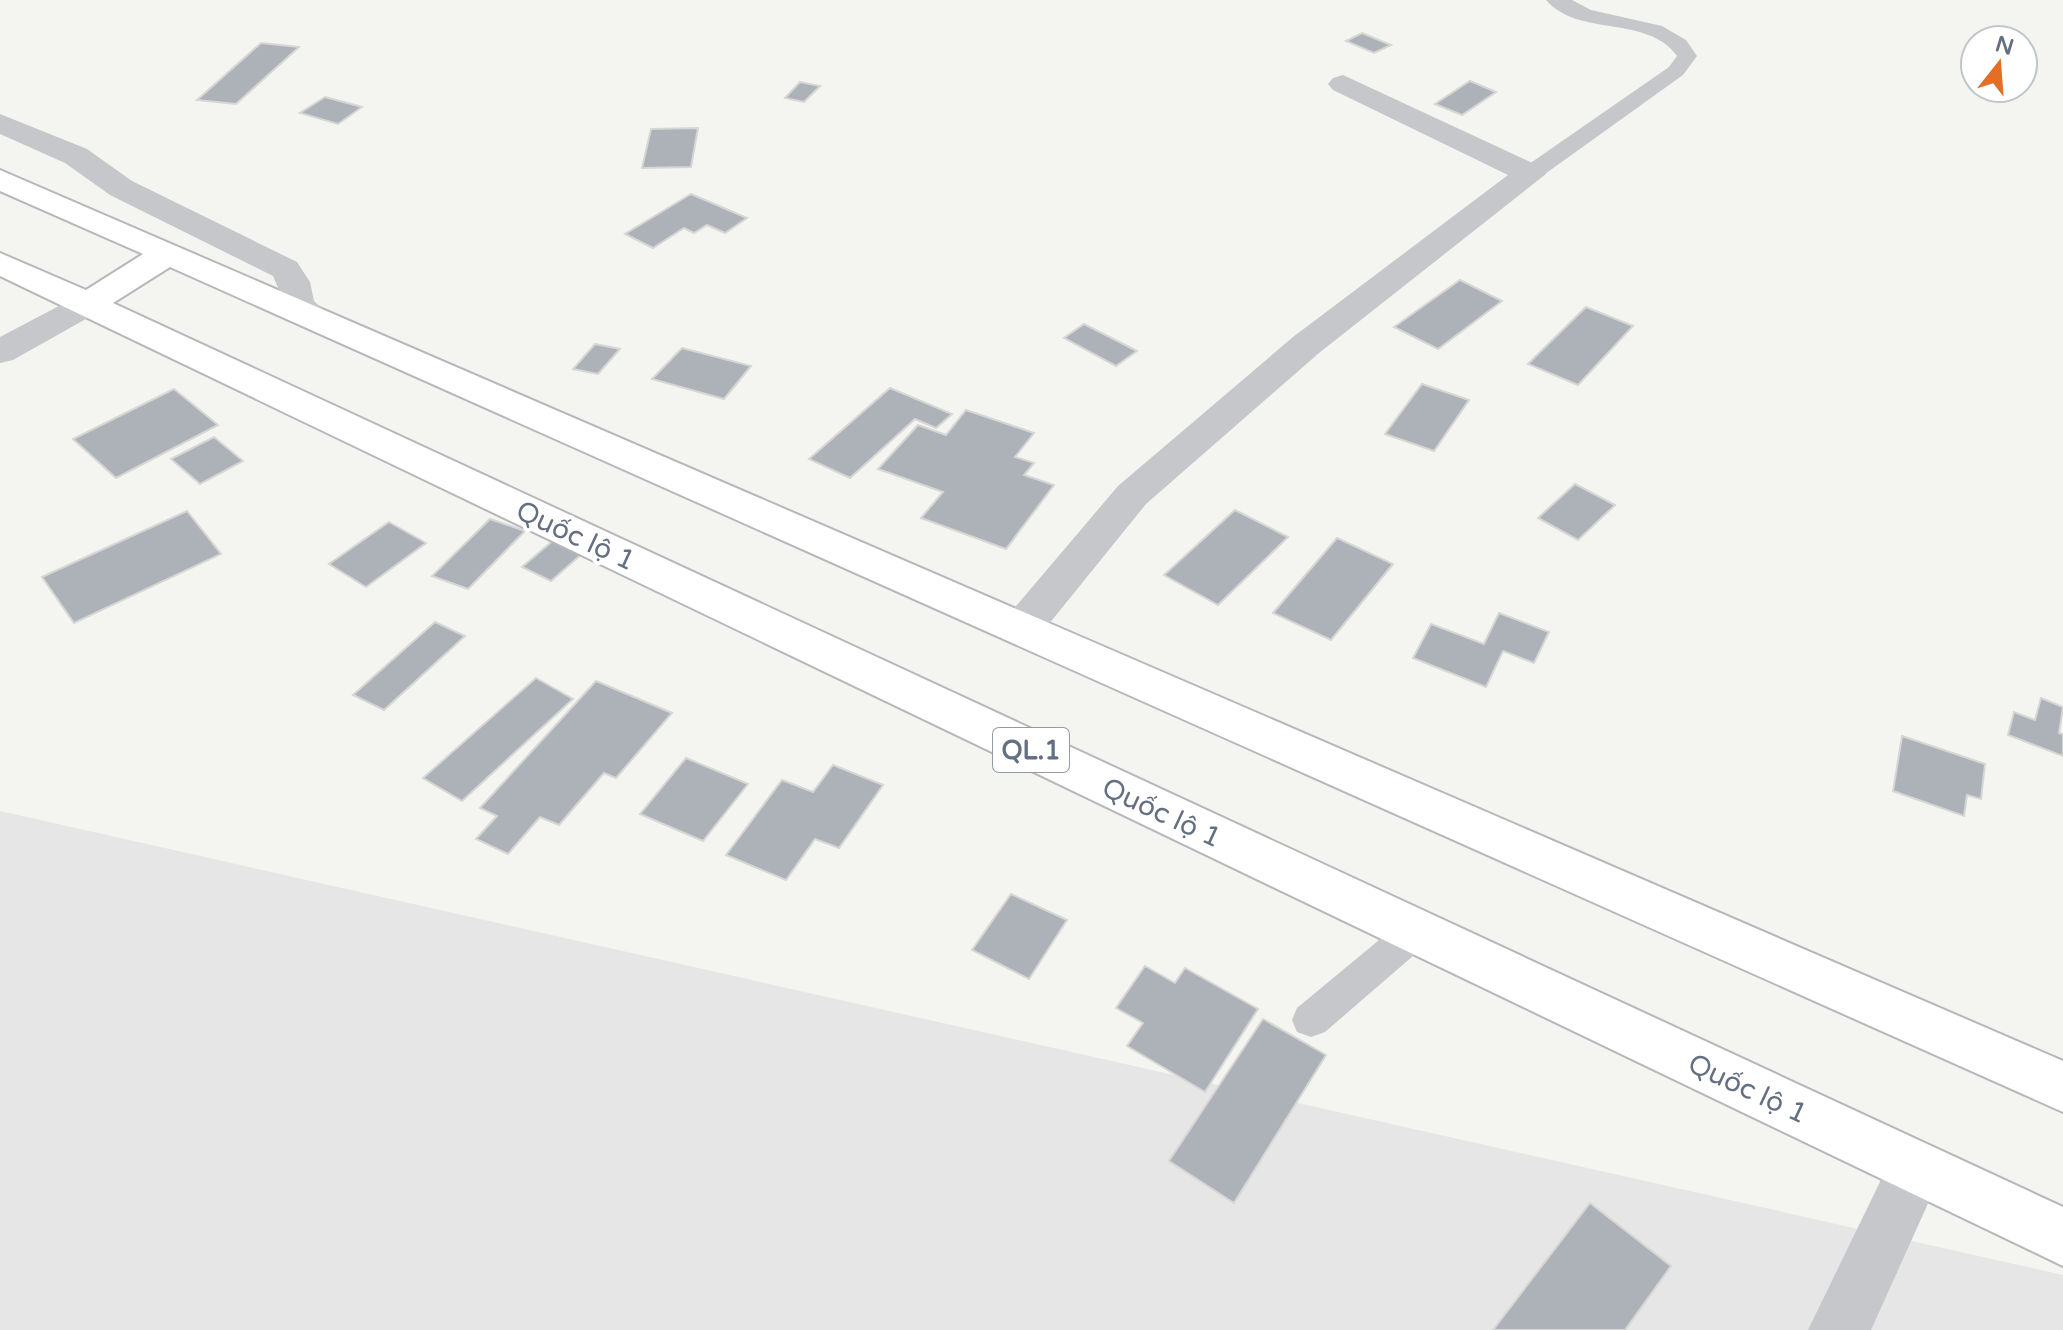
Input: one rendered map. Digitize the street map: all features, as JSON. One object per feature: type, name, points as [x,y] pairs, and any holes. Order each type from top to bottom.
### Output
[{"type":"highway","points":[[0,179],[2063,1087]]},
{"type":"highway","points":[[88,304],[168,253]]},
{"type":"highway","name":"Quốc lộ 1","points":[[0,263],[2063,1237]]},
{"type":"street","points":[[1021,629],[1132,495],[1306,345],[1530,174],[1343,84]]},
{"type":"street","points":[[0,123],[76,156],[121,188],[285,269],[292,277],[298,295],[297,305],[313,317]]},
{"type":"street","points":[[0,352],[88,304]]},
{"type":"street","points":[[1839,1330],[1916,1168]]},
{"type":"lane","points":[[1530,174],[1676,71],[1687,56],[1680,47],[1652,30],[1584,13],[1556,0]]},
{"type":"lane","points":[[1311,1020],[1415,932]]},
{"type":"shaded area","points":[[0,811],[2063,1275],[2063,1330],[0,1330]]},
{"type":"building","points":[[1362,33],[1391,45],[1374,53],[1346,41]]},
{"type":"building","points":[[261,43],[299,47],[236,104],[197,100]]},
{"type":"building","points":[[1470,81],[1496,92],[1462,115],[1435,104]]},
{"type":"building","points":[[800,82],[820,86],[804,102],[785,98]]},
{"type":"building","points":[[325,97],[362,107],[338,124],[300,113]]},
{"type":"building","points":[[698,128],[691,167],[642,168],[651,129]]},
{"type":"building","points":[[691,194],[747,218],[725,233],[707,225],[694,233],[684,228],[653,248],[625,234]]},
{"type":"building","points":[[1460,280],[1502,301],[1438,349],[1394,327]]},
{"type":"building","points":[[1586,307],[1633,326],[1578,385],[1528,364]]},
{"type":"building","points":[[1084,324],[1137,351],[1116,366],[1064,338]]},
{"type":"building","points":[[595,344],[620,349],[598,374],[573,369]]},
{"type":"building","points":[[682,348],[751,366],[724,399],[652,379]]},
{"type":"building","points":[[1422,384],[1469,400],[1434,451],[1385,434]]},
{"type":"building","points":[[890,388],[952,414],[936,428],[915,419],[850,478],[809,459]]},
{"type":"building","points":[[174,389],[218,425],[116,478],[73,439]]},
{"type":"building","points":[[966,410],[1034,433],[1015,457],[1034,463],[1024,475],[1054,485],[1006,549],[921,518],[943,492],[878,469],[918,425],[946,435]]},
{"type":"building","points":[[214,437],[243,461],[200,484],[171,459]]},
{"type":"building","points":[[1575,484],[1615,505],[1578,540],[1538,518]]},
{"type":"building","points":[[1235,510],[1288,537],[1218,605],[1164,575]]},
{"type":"building","points":[[187,511],[221,554],[74,623],[42,577]]},
{"type":"building","points":[[490,519],[525,531],[468,589],[432,576]]},
{"type":"building","points":[[389,522],[426,543],[366,587],[329,564]]},
{"type":"building","points":[[1337,538],[1393,564],[1331,640],[1273,613]]},
{"type":"building","points":[[555,539],[584,552],[551,581],[522,567]]},
{"type":"building","points":[[1499,613],[1549,632],[1534,663],[1503,651],[1486,687],[1413,658],[1431,624],[1484,644]]},
{"type":"building","points":[[435,622],[465,636],[384,710],[353,695]]},
{"type":"building","points":[[536,678],[573,699],[462,801],[423,778]]},
{"type":"building","points":[[596,681],[672,713],[616,778],[604,773],[559,825],[540,817],[508,854],[476,839],[497,816],[480,808]]},
{"type":"building","points":[[2041,698],[2063,707],[2059,733],[2063,734],[2063,756],[2008,735],[2014,712],[2035,720]]},
{"type":"building","points":[[1902,736],[1985,764],[1981,799],[1967,795],[1964,816],[1893,791]]},
{"type":"building","points":[[686,758],[748,784],[703,841],[640,814]]},
{"type":"building","points":[[833,765],[883,785],[839,848],[815,839],[786,880],[726,855],[782,780],[813,792]]},
{"type":"building","points":[[1011,894],[1067,920],[1029,979],[972,950]]},
{"type":"building","points":[[1145,966],[1175,983],[1185,968],[1258,1009],[1205,1092],[1127,1046],[1143,1023],[1116,1008]]},
{"type":"building","points":[[1263,1019],[1326,1055],[1234,1203],[1169,1161]]},
{"type":"building","points":[[1590,1203],[1671,1266],[1625,1330],[1493,1330]]}]
